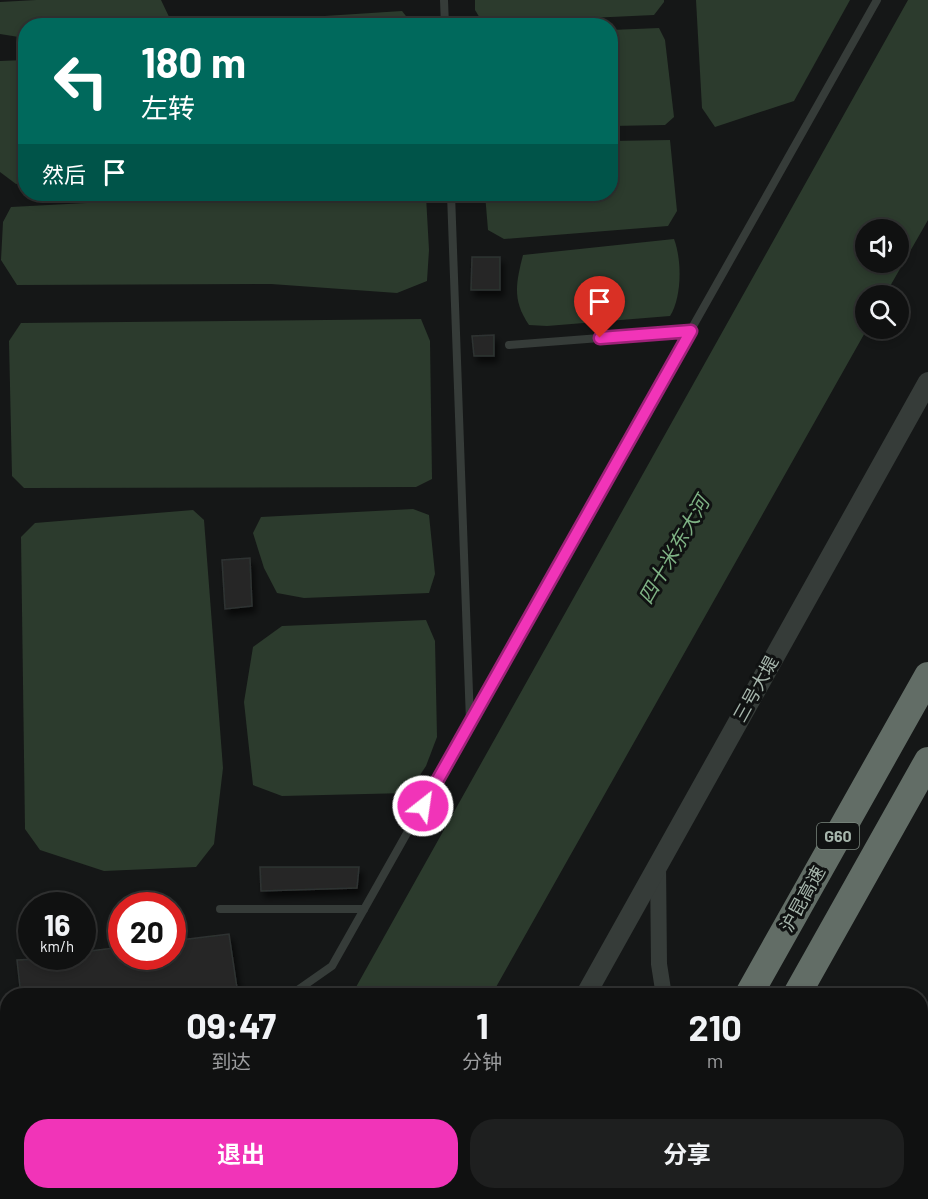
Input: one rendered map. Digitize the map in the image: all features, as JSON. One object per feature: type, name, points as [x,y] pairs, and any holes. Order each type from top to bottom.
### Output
[{"type":"highway","name":"沪昆高速","points":[[752,988],[928,676]]},
{"type":"highway","name":"G60","points":[[800,988],[928,761]]},
{"type":"street","name":"三号大堤","points":[[589,988],[928,382]]},
{"type":"street","points":[[658,862],[659,964],[663,988]]},
{"type":"lane","points":[[444,0],[445,18]]},
{"type":"lane","points":[[302,988],[332,966],[877,0]]},
{"type":"lane","points":[[451,201],[471,722]]},
{"type":"lane","points":[[509,345],[691,331]]},
{"type":"lane","points":[[220,909],[364,909]]},
{"type":"water","points":[[161,0],[170,18],[18,18],[18,37],[0,34],[0,2]]},
{"type":"water","points":[[475,0],[664,0],[654,15],[590,18],[480,18],[475,10]]},
{"type":"water","points":[[696,0],[850,0],[794,101],[715,127],[702,108]]},
{"type":"water","name":"四十米东大河","points":[[908,0],[928,0],[928,220],[909,253],[909,219],[855,219],[855,273],[898,273],[891,285],[855,285],[855,339],[861,339],[496,988],[355,988]]},
{"type":"water","points":[[402,11],[408,18],[294,18]]},
{"type":"water","points":[[659,28],[665,40],[674,117],[665,125],[618,126],[618,30]]},
{"type":"water","points":[[18,60],[18,184],[0,172],[0,61]]},
{"type":"water","points":[[670,140],[677,211],[668,226],[504,239],[488,230],[486,201],[618,201],[618,141]]},
{"type":"water","points":[[125,201],[426,201],[429,250],[427,281],[397,293],[271,284],[17,285],[1,260],[3,222],[11,207]]},
{"type":"water","points":[[674,239],[678,257],[679,289],[670,316],[547,326],[529,325],[524,316],[517,291],[523,255]]},
{"type":"water","points":[[421,319],[430,341],[432,479],[416,487],[24,488],[12,476],[9,341],[21,323]]},
{"type":"water","points":[[413,509],[429,515],[435,574],[429,593],[304,598],[277,593],[264,568],[253,533],[261,517]]},
{"type":"water","points":[[193,510],[204,520],[223,768],[214,844],[196,867],[104,871],[40,850],[25,829],[21,537],[35,523]]},
{"type":"water","points":[[426,620],[435,641],[437,737],[426,766],[408,793],[282,796],[253,785],[244,702],[253,647],[282,626]]},
{"type":"building","points":[[472,257],[500,257],[500,290],[471,290]]},
{"type":"building","points":[[494,335],[494,356],[474,356],[472,336]]},
{"type":"building","points":[[250,558],[252,606],[225,609],[222,560]]},
{"type":"building","points":[[260,867],[359,867],[357,888],[261,891]]},
{"type":"building","points":[[229,934],[237,988],[20,988],[18,970],[96,970],[96,950],[108,949],[108,970],[186,970],[186,939]]},
{"type":"route","points":[[423,806],[691,331],[600,338]]}]
